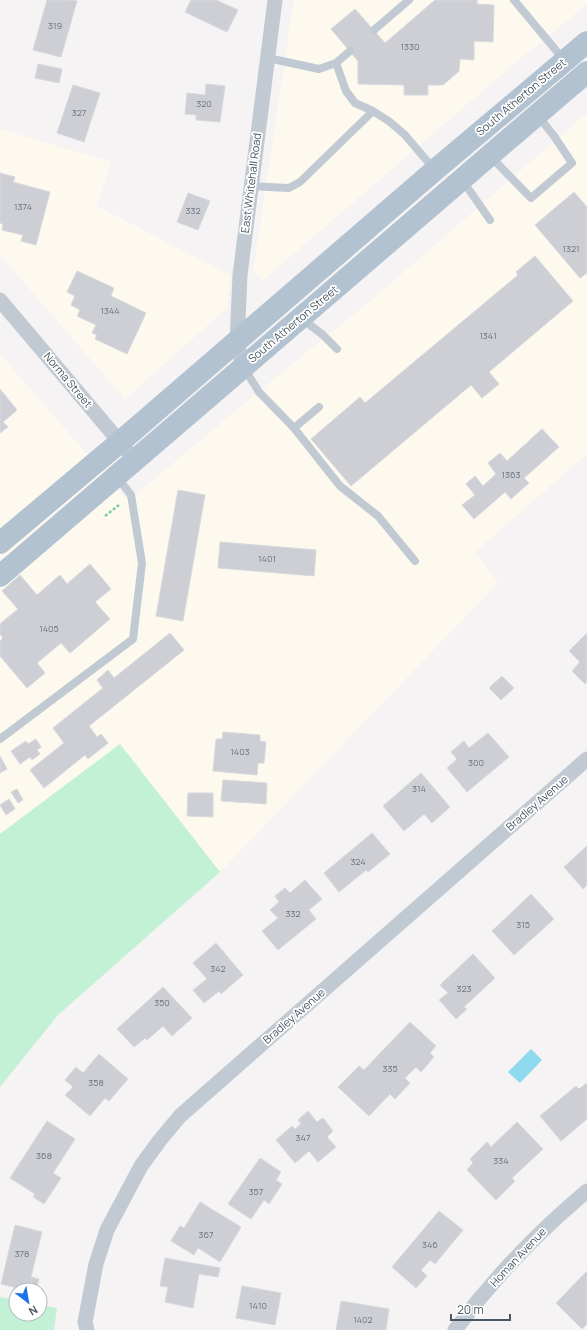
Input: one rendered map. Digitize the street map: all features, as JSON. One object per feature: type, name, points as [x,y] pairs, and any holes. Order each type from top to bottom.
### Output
[{"type":"main road","name":"South Atherton Street","points":[[0,543],[237,342],[435,170],[587,42]]},
{"type":"main road","name":"South Atherton Street","points":[[0,576],[587,72]]},
{"type":"street","name":"East Whitehall Road","points":[[243,367],[237,342],[240,275],[275,0]]},
{"type":"street","name":"Norma Street","points":[[0,300],[135,460]]},
{"type":"street","name":"Bradley Avenue","points":[[86,1330],[85,1322],[96,1264],[107,1230],[141,1166],[180,1116],[587,760]]},
{"type":"street","name":"Homan Avenue","points":[[455,1330],[473,1306],[516,1257],[562,1211],[587,1191]]},
{"type":"lane","points":[[374,30],[409,0]]},
{"type":"lane","points":[[514,0],[564,60]]},
{"type":"lane","points":[[268,58],[319,69],[336,63],[350,51]]},
{"type":"lane","points":[[336,63],[346,91],[355,103],[373,111],[390,122],[405,135],[435,170]]},
{"type":"lane","points":[[251,186],[289,188],[300,182],[373,111]]},
{"type":"lane","points":[[489,155],[531,198],[572,163],[554,136],[536,115]]},
{"type":"lane","points":[[462,179],[490,220]]},
{"type":"lane","points":[[300,318],[323,335],[337,349]]},
{"type":"lane","points":[[243,367],[258,392],[294,428],[340,486],[378,516],[415,561]]},
{"type":"lane","points":[[294,428],[319,407]]},
{"type":"lane","points":[[0,739],[133,639],[142,563],[131,495],[117,476]]},
{"type":"shaded area","points":[[294,0],[587,0],[587,4],[520,59],[263,280],[253,272]]},
{"type":"shaded area","points":[[587,113],[587,454],[475,552],[498,583],[220,872],[120,744],[0,834],[0,354],[128,501],[376,296]]},
{"type":"shaded area","points":[[0,129],[111,162],[96,206],[231,275],[227,308],[125,399],[0,255]]},
{"type":"green space","points":[[120,744],[220,872],[58,1015],[0,1087],[0,834]]},
{"type":"green space","points":[[0,1297],[8,1298],[8,1322],[48,1322],[48,1306],[57,1308],[54,1330],[0,1330]]},
{"type":"water","points":[[531,1049],[542,1060],[520,1083],[508,1072]]},
{"type":"building","points":[[47,0],[77,1],[61,57],[33,50]]},
{"type":"building","points":[[191,0],[216,0],[238,10],[227,32],[185,12]]},
{"type":"building","points":[[435,0],[477,0],[477,4],[494,5],[493,42],[474,41],[474,60],[460,59],[459,71],[443,85],[428,85],[428,95],[404,95],[404,85],[358,84],[358,61],[331,29],[355,9],[385,43]]},
{"type":"building","points":[[38,64],[62,69],[59,83],[35,78]]},
{"type":"building","points":[[206,84],[225,86],[220,122],[196,120],[196,115],[185,114],[187,93],[205,95]]},
{"type":"building","points":[[73,85],[100,93],[84,142],[57,133]]},
{"type":"building","points":[[0,173],[15,177],[13,182],[50,192],[36,245],[21,241],[23,235],[2,230],[3,224],[0,223]]},
{"type":"building","points":[[574,192],[587,207],[587,273],[580,278],[535,225]]},
{"type":"building","points":[[188,193],[210,201],[198,230],[177,222]]},
{"type":"building","points":[[535,256],[573,301],[489,372],[499,384],[482,398],[471,385],[351,486],[311,439],[360,397],[365,403],[518,275],[516,272]]},
{"type":"building","points":[[77,271],[114,288],[111,296],[146,313],[127,354],[95,339],[97,335],[92,333],[96,325],[77,316],[80,310],[71,305],[75,296],[67,292]]},
{"type":"building","points":[[0,389],[17,410],[3,422],[8,427],[0,433]]},
{"type":"building","points":[[542,429],[559,447],[524,478],[529,483],[511,499],[505,492],[474,519],[462,505],[475,495],[466,484],[475,476],[483,486],[496,474],[488,463],[500,453],[507,461]]},
{"type":"building","points":[[178,490],[205,495],[183,621],[156,616]]},
{"type":"building","points":[[220,542],[316,550],[314,576],[218,568]]},
{"type":"building","points":[[90,564],[111,589],[95,602],[110,619],[70,653],[61,643],[37,663],[45,673],[27,688],[0,656],[0,641],[3,638],[0,634],[0,624],[18,609],[2,591],[20,575],[37,595],[60,575],[67,584]]},
{"type":"building","points":[[170,633],[184,650],[89,726],[97,737],[101,734],[108,743],[88,759],[85,755],[44,788],[30,770],[64,743],[53,728],[103,688],[97,680],[108,670],[114,678]]},
{"type":"building","points":[[587,633],[587,681],[585,684],[572,671],[580,662],[569,651]]},
{"type":"building","points":[[502,676],[514,688],[501,700],[489,688]]},
{"type":"building","points":[[223,732],[260,735],[260,741],[266,742],[264,763],[258,763],[257,775],[213,771],[216,739],[222,739]]},
{"type":"building","points":[[488,733],[509,757],[467,792],[447,768],[457,759],[451,752],[464,741],[469,748]]},
{"type":"building","points":[[36,739],[41,747],[37,750],[40,754],[32,760],[30,757],[20,764],[11,751],[26,741],[28,744]]},
{"type":"building","points":[[0,756],[7,769],[0,773]]},
{"type":"building","points":[[421,773],[450,807],[432,823],[424,814],[404,831],[383,806]]},
{"type":"building","points":[[223,780],[267,783],[266,804],[221,801]]},
{"type":"building","points":[[17,789],[23,800],[18,803],[11,792]]},
{"type":"building","points":[[188,793],[213,793],[213,817],[187,816]]},
{"type":"building","points":[[9,799],[15,809],[6,815],[0,805]]},
{"type":"building","points":[[372,833],[390,854],[368,872],[366,870],[339,892],[324,873]]},
{"type":"building","points":[[587,846],[587,885],[583,889],[564,867]]},
{"type":"building","points":[[305,880],[322,899],[309,910],[316,919],[278,950],[262,931],[278,918],[270,910],[279,902],[275,896],[285,888],[290,893]]},
{"type":"building","points":[[531,894],[554,919],[514,955],[492,931]]},
{"type":"building","points":[[216,943],[243,975],[221,994],[219,991],[204,1003],[193,990],[207,979],[193,963]]},
{"type":"building","points":[[473,954],[495,978],[464,1007],[467,1009],[456,1019],[439,1000],[448,993],[440,985]]},
{"type":"building","points":[[163,987],[192,1018],[172,1036],[163,1026],[147,1040],[145,1038],[134,1047],[117,1029]]},
{"type":"building","points":[[410,1022],[436,1046],[430,1053],[434,1057],[421,1072],[416,1067],[405,1078],[410,1083],[395,1099],[390,1094],[369,1116],[338,1087],[359,1066],[364,1070]]},
{"type":"building","points":[[99,1054],[128,1079],[109,1101],[105,1098],[90,1116],[65,1095],[73,1087],[65,1080],[76,1067],[83,1073]]},
{"type":"building","points":[[587,1083],[587,1119],[561,1141],[540,1116],[576,1086],[579,1089]]},
{"type":"building","points":[[308,1111],[317,1122],[323,1118],[333,1131],[327,1137],[336,1147],[318,1162],[309,1151],[295,1163],[276,1140],[292,1126],[295,1129],[301,1124],[298,1120]]},
{"type":"building","points":[[47,1121],[75,1139],[53,1173],[61,1178],[44,1204],[33,1197],[35,1194],[10,1178]]},
{"type":"building","points":[[517,1122],[543,1149],[512,1178],[515,1181],[496,1200],[467,1170],[473,1163],[470,1159],[487,1142],[491,1147]]},
{"type":"building","points":[[260,1158],[281,1172],[276,1180],[282,1184],[269,1204],[264,1200],[251,1219],[228,1204]]},
{"type":"building","points":[[200,1202],[241,1227],[220,1262],[198,1248],[194,1255],[171,1241],[180,1226],[184,1228]]},
{"type":"building","points":[[439,1211],[463,1230],[435,1264],[430,1260],[421,1270],[427,1276],[416,1288],[392,1267]]},
{"type":"building","points":[[15,1225],[42,1232],[31,1277],[39,1279],[38,1282],[8,1282],[8,1286],[1,1284]]},
{"type":"building","points":[[165,1258],[220,1268],[218,1277],[199,1274],[193,1308],[165,1302],[168,1287],[160,1286]]},
{"type":"building","points":[[587,1271],[587,1324],[582,1329],[556,1303]]},
{"type":"building","points":[[242,1286],[281,1293],[275,1325],[236,1318]]},
{"type":"building","points":[[341,1301],[389,1309],[386,1330],[336,1330]]}]
